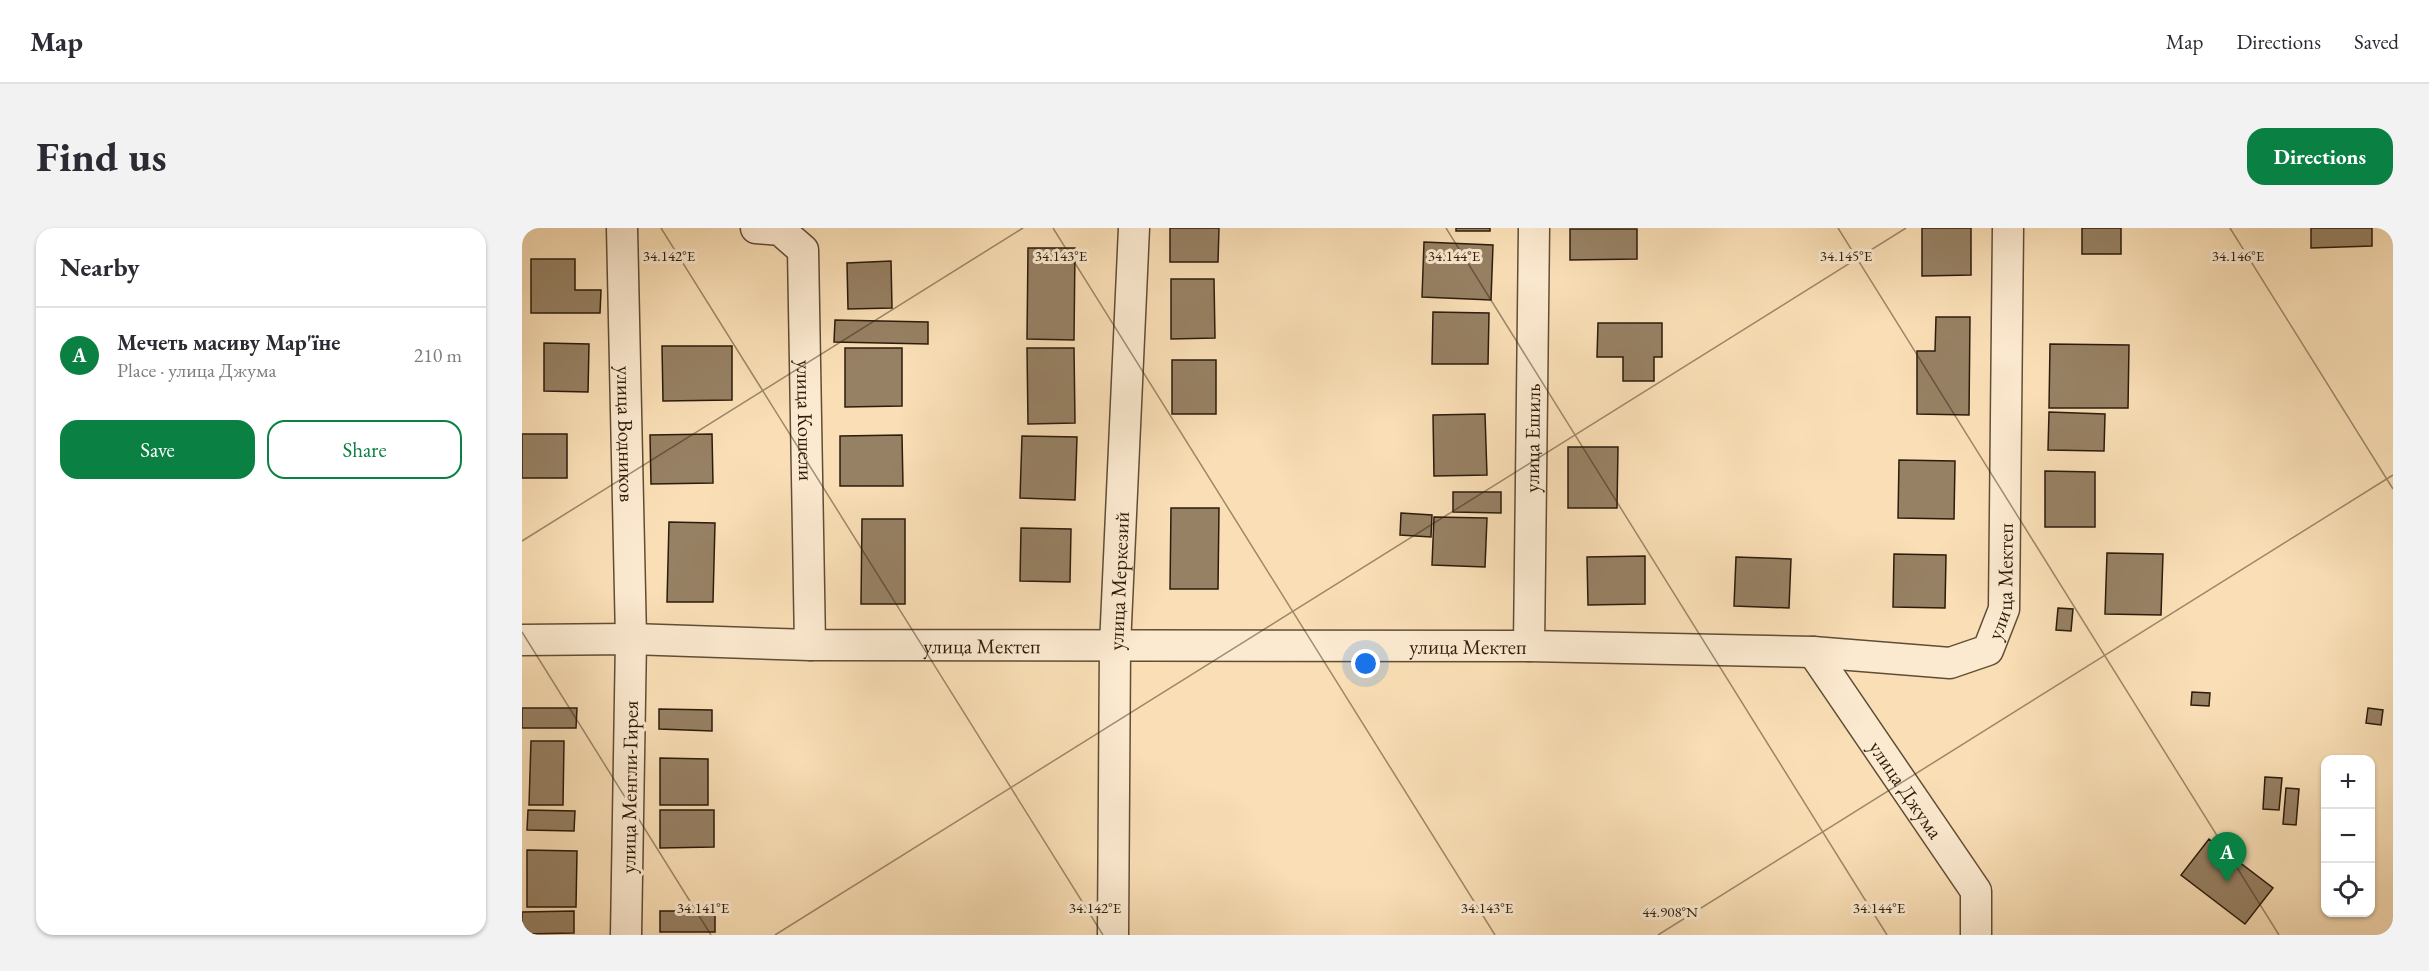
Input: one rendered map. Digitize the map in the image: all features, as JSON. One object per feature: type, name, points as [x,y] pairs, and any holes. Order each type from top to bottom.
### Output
[{"type":"street","name":"улица Водников","points":[[622,228],[631,639]]},
{"type":"street","name":"улица Кошели","points":[[756,228],[780,230],[803,250],[810,645]]},
{"type":"street","name":"улица Меркезий","points":[[1113,935],[1115,646],[1134,228]]},
{"type":"street","name":"улица Ешиль","points":[[1530,646],[1534,228]]},
{"type":"street","name":"улица Мектеп","points":[[522,640],[631,639],[810,645],[1530,646],[1813,652],[1950,663],[1988,650],[2004,609],[2008,228]]},
{"type":"street","name":"улица Менгли-Гирея","points":[[626,935],[631,639]]},
{"type":"street","name":"улица Джума","points":[[1813,652],[1977,891],[1976,935]]},
{"type":"building","points":[[1170,228],[1219,228],[1218,262],[1170,262]]},
{"type":"building","points":[[1456,228],[1490,228],[1490,231],[1456,231]]},
{"type":"building","points":[[1922,228],[1971,228],[1971,275],[1922,276]]},
{"type":"building","points":[[2082,228],[2121,228],[2121,254],[2082,254]]},
{"type":"building","points":[[2311,228],[2372,228],[2372,246],[2311,248]]},
{"type":"building","points":[[1570,229],[1637,229],[1637,259],[1570,260]]},
{"type":"building","points":[[1424,242],[1493,245],[1491,300],[1422,297]]},
{"type":"building","points":[[1028,248],[1075,248],[1074,340],[1027,339]]},
{"type":"building","points":[[531,259],[575,259],[575,290],[601,290],[600,313],[531,313]]},
{"type":"building","points":[[891,261],[892,308],[848,309],[847,263]]},
{"type":"building","points":[[1171,279],[1214,279],[1215,338],[1171,339]]},
{"type":"building","points":[[1433,312],[1489,313],[1488,364],[1432,364]]},
{"type":"building","points":[[1936,317],[1970,317],[1969,415],[1917,414],[1917,351],[1935,351]]},
{"type":"building","points":[[835,320],[928,322],[928,344],[834,342]]},
{"type":"building","points":[[1598,323],[1662,323],[1662,357],[1654,357],[1654,381],[1623,381],[1623,357],[1597,357]]},
{"type":"building","points":[[544,343],[589,344],[588,392],[544,391]]},
{"type":"building","points":[[2050,344],[2129,345],[2128,408],[2049,408]]},
{"type":"building","points":[[662,346],[732,346],[732,400],[663,401]]},
{"type":"building","points":[[845,348],[902,348],[902,406],[845,407]]},
{"type":"building","points":[[1027,348],[1074,348],[1075,423],[1028,424]]},
{"type":"building","points":[[1172,360],[1216,360],[1216,414],[1172,414]]},
{"type":"building","points":[[2049,412],[2105,414],[2104,451],[2048,450]]},
{"type":"building","points":[[1485,414],[1487,475],[1434,476],[1433,415]]},
{"type":"building","points":[[522,434],[567,434],[567,478],[522,478]]},
{"type":"building","points":[[712,434],[713,483],[651,484],[650,435]]},
{"type":"building","points":[[902,435],[903,486],[840,486],[840,436]]},
{"type":"building","points":[[1022,436],[1077,437],[1075,500],[1020,498]]},
{"type":"building","points":[[1568,447],[1618,447],[1617,508],[1568,508]]},
{"type":"building","points":[[1899,460],[1955,461],[1954,519],[1898,518]]},
{"type":"building","points":[[2045,471],[2095,472],[2095,527],[2045,527]]},
{"type":"building","points":[[1453,492],[1501,492],[1501,513],[1453,512]]},
{"type":"building","points":[[1171,508],[1219,508],[1218,589],[1170,589]]},
{"type":"building","points":[[1401,513],[1432,515],[1431,537],[1400,535]]},
{"type":"building","points":[[1434,517],[1487,518],[1485,567],[1432,565]]},
{"type":"building","points":[[862,519],[905,519],[905,604],[861,604]]},
{"type":"building","points":[[669,522],[715,523],[713,602],[667,602]]},
{"type":"building","points":[[1021,528],[1071,529],[1070,582],[1020,581]]},
{"type":"building","points":[[2107,553],[2163,554],[2161,615],[2105,614]]},
{"type":"building","points":[[1894,554],[1946,555],[1945,608],[1893,607]]},
{"type":"building","points":[[1645,556],[1645,604],[1588,605],[1587,557]]},
{"type":"building","points":[[1736,557],[1791,559],[1789,608],[1734,606]]},
{"type":"building","points":[[2058,608],[2073,609],[2071,631],[2056,630]]},
{"type":"building","points":[[2192,692],[2210,693],[2209,706],[2191,705]]},
{"type":"building","points":[[522,708],[577,708],[576,728],[522,728]]},
{"type":"building","points":[[2368,708],[2383,710],[2381,725],[2366,723]]},
{"type":"building","points":[[659,709],[712,710],[712,731],[659,729]]},
{"type":"building","points":[[531,741],[564,741],[563,805],[529,805]]},
{"type":"building","points":[[660,758],[708,759],[708,805],[660,805]]},
{"type":"building","points":[[2265,777],[2282,778],[2279,810],[2263,809]]},
{"type":"building","points":[[2286,788],[2299,789],[2296,825],[2283,824]]},
{"type":"building","points":[[528,810],[575,811],[574,831],[527,830]]},
{"type":"building","points":[[660,810],[714,810],[714,847],[660,848]]},
{"type":"building","points":[[2209,839],[2273,888],[2245,924],[2181,875]]},
{"type":"building","points":[[527,850],[577,851],[576,907],[527,907]]},
{"type":"building","points":[[574,911],[574,933],[522,934],[522,912]]},
{"type":"building","points":[[660,911],[715,911],[715,932],[660,932]]},
{"type":"place","name":"Мечеть масиву Мар'їне","points":[[2227,882]]}]
